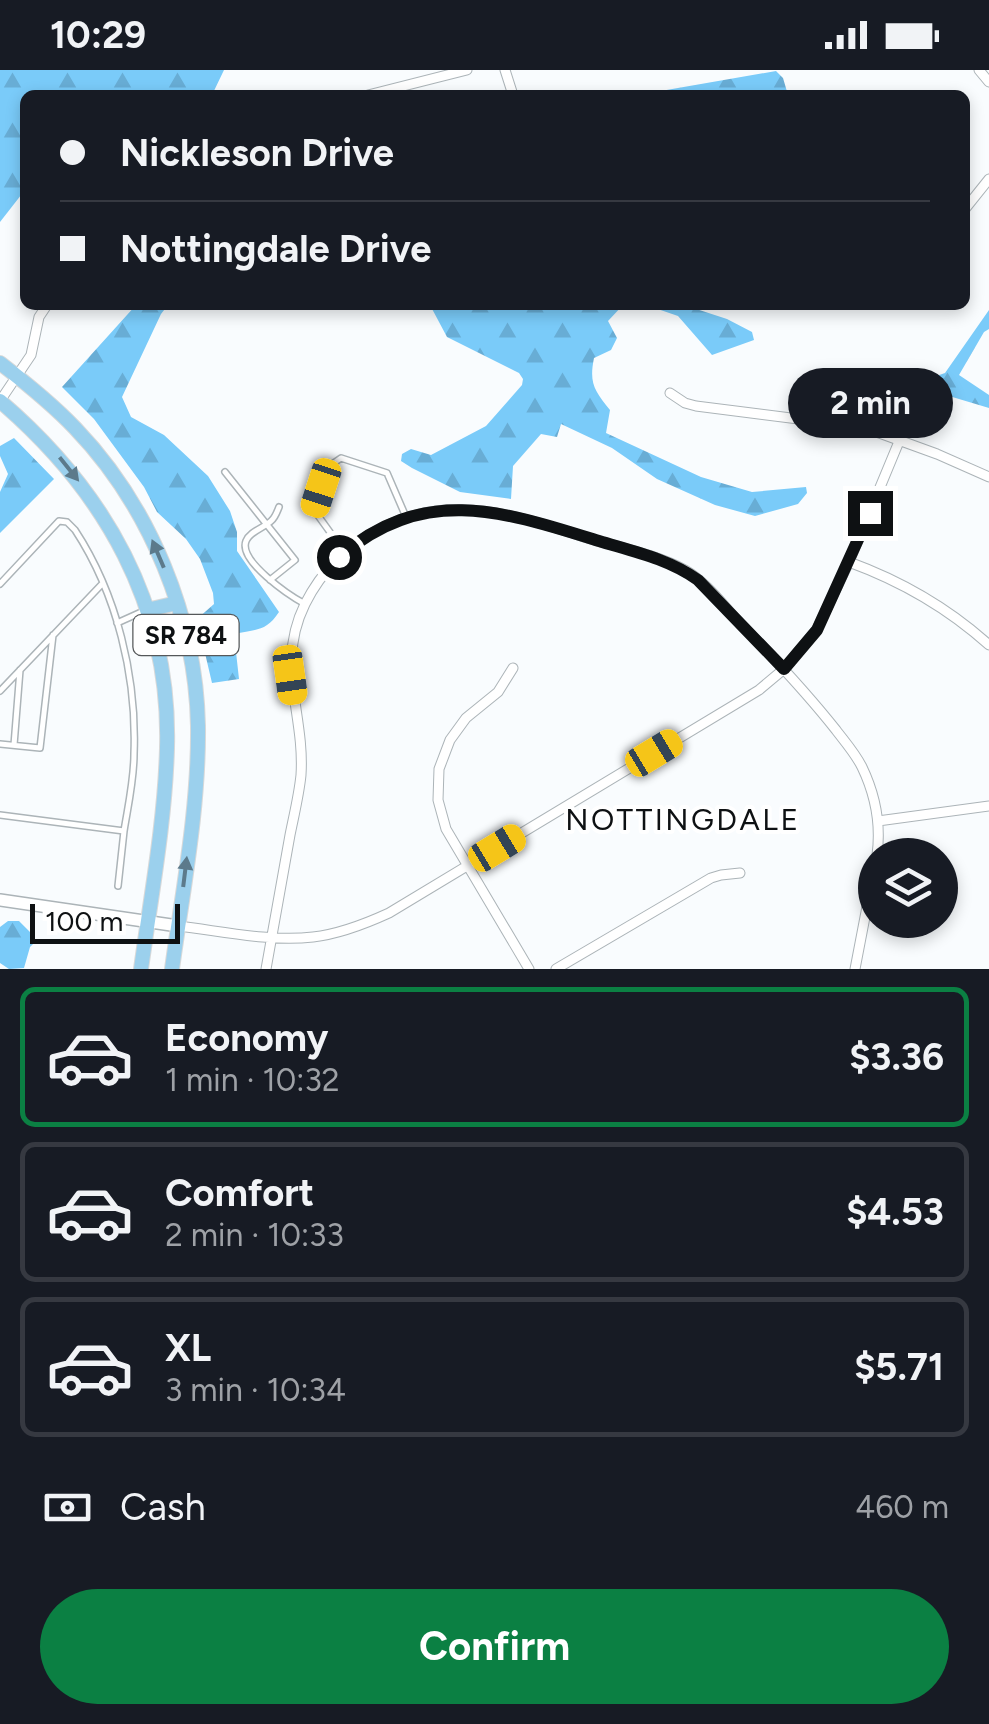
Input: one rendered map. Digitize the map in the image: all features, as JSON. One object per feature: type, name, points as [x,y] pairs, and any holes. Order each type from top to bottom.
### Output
[{"type":"main road","name":"SR 784","points":[[0,363],[77,430],[114,476],[148,530],[177,603],[189,650],[198,724],[197,775],[172,969]]},
{"type":"main road","name":"SR 784","points":[[0,401],[53,450],[93,500],[124,552],[147,610],[163,677],[168,746],[141,969]]},
{"type":"main road","points":[[147,610],[177,603]]},
{"type":"street","points":[[388,90],[467,70]]},
{"type":"street","points":[[978,70],[989,82]]},
{"type":"street","points":[[970,203],[989,179]]},
{"type":"street","points":[[0,401],[31,355],[44,310]]},
{"type":"street","points":[[670,392],[696,406],[846,424],[899,440],[989,477]]},
{"type":"street","points":[[0,900],[272,936],[308,938],[369,922],[759,690],[784,669],[817,630],[915,403]]},
{"type":"street","points":[[266,969],[300,784],[290,660],[298,622],[326,572],[345,552],[368,535],[406,518],[441,510],[504,514],[571,532],[676,566],[698,580],[784,669],[855,754],[868,782],[878,820],[877,838]]},
{"type":"street","points":[[849,562],[930,599],[989,645]]},
{"type":"street","points":[[513,668],[498,692],[456,729],[440,768],[438,800],[446,830],[529,969]]},
{"type":"street","points":[[878,820],[989,806]]},
{"type":"street","points":[[556,969],[711,878],[740,873]]},
{"type":"street","points":[[855,969],[861,938]]},
{"type":"lane","points":[[345,552],[314,510],[328,467],[341,458],[386,473],[406,518]]},
{"type":"lane","points":[[225,472],[295,560],[270,580]]},
{"type":"lane","points":[[279,507],[275,518],[248,538],[246,552],[270,580],[305,604]]},
{"type":"lane","points":[[0,584],[64,520],[80,538],[103,583],[117,622],[130,680],[134,724],[133,771],[118,886]]},
{"type":"lane","points":[[0,691],[103,583]]},
{"type":"lane","points":[[117,622],[147,610]]},
{"type":"lane","points":[[0,744],[40,748],[52,635]]},
{"type":"lane","points":[[14,745],[20,670]]},
{"type":"lane","points":[[0,815],[124,831]]},
{"type":"green space","points":[[0,70],[224,70],[214,90],[20,90],[20,196],[0,222]]},
{"type":"green space","points":[[776,71],[787,90],[667,90]]},
{"type":"green space","points":[[131,310],[164,310],[122,397],[131,417],[164,435],[208,476],[230,511],[237,532],[237,551],[279,612],[265,626],[234,634],[239,679],[212,683],[197,619],[214,604],[213,593],[200,559],[186,539],[157,512],[144,487],[94,419],[62,387]]},
{"type":"green space","points":[[433,310],[618,310],[608,321],[617,338],[611,350],[594,358],[592,374],[594,386],[610,410],[606,433],[701,477],[752,492],[806,487],[807,493],[798,504],[755,516],[715,505],[657,479],[612,448],[561,424],[557,437],[541,434],[513,466],[511,499],[460,492],[401,461],[402,454],[411,449],[431,455],[486,426],[523,379],[519,373],[447,337]]},
{"type":"green space","points":[[661,310],[699,310],[752,332],[754,340],[712,355],[678,316]]},
{"type":"green space","points":[[989,310],[989,329],[959,375],[989,395],[989,408],[939,393],[922,381],[945,373]]},
{"type":"green space","points":[[14,438],[54,479],[0,533],[0,492],[8,474],[0,446]]},
{"type":"green space","points":[[8,921],[19,921],[36,941],[30,947],[24,968],[9,969],[0,963],[0,927]]},
{"type":"district","name":"NOTTINGDALE","points":[[683,820]]},
{"type":"route","points":[[339,557],[368,535],[404,518],[441,510],[504,514],[686,571],[784,669],[817,630],[870,513]]}]
